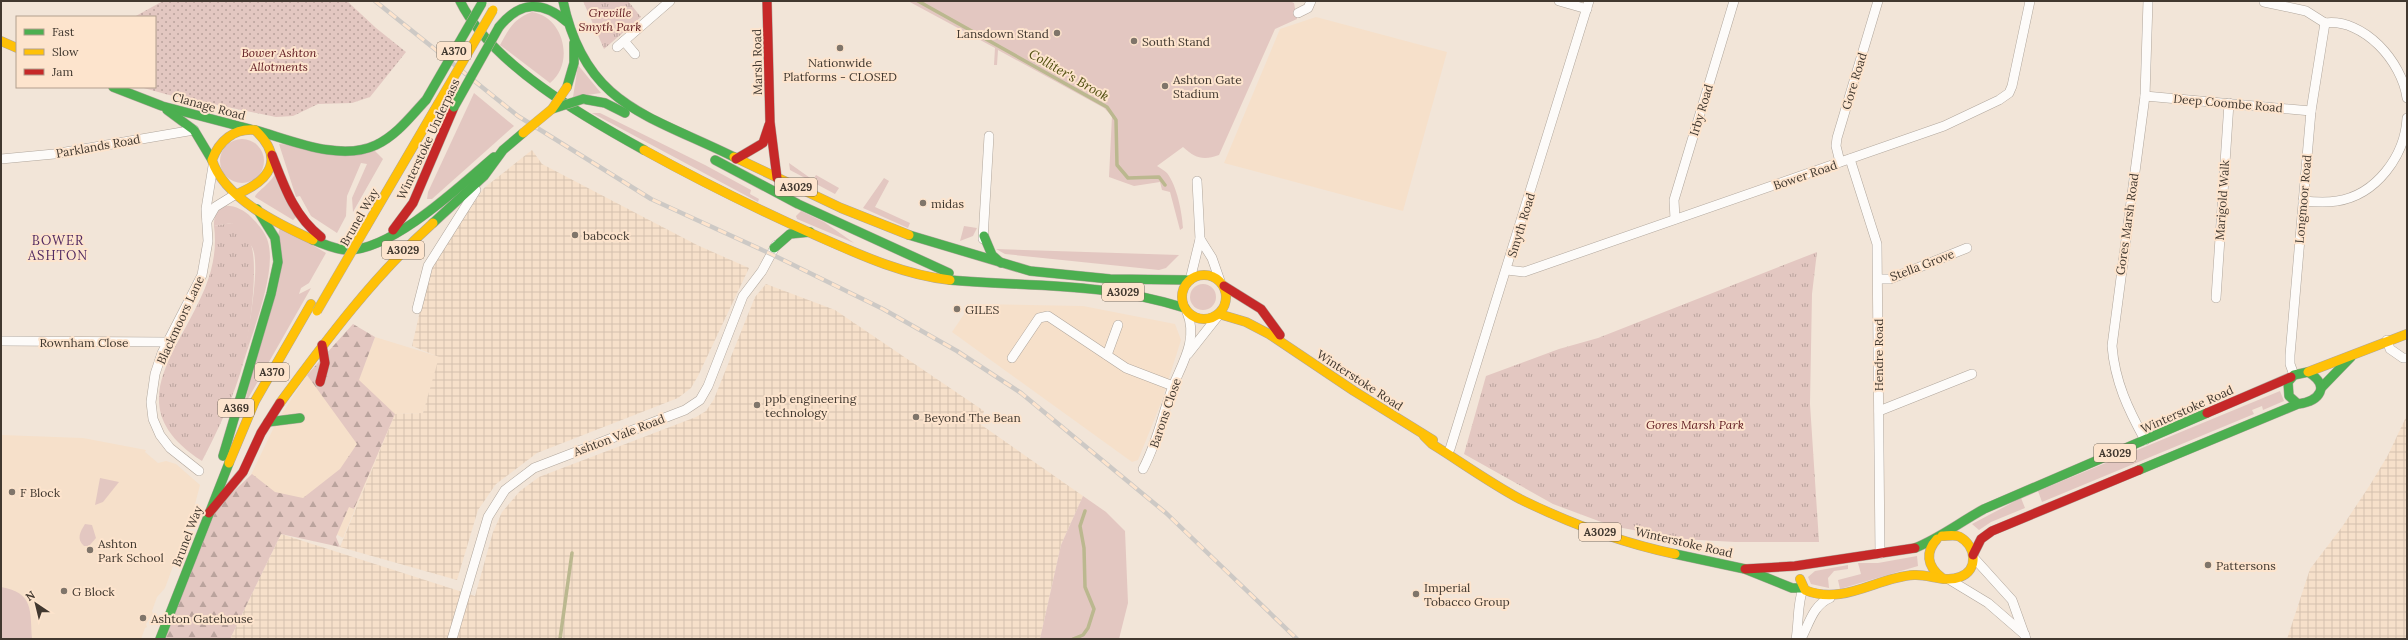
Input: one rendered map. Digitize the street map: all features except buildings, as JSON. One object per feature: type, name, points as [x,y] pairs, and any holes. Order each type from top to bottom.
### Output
[{"type":"main road","name":"A3029","points":[[460,1],[478,33],[504,58],[590,120],[658,159],[793,213],[972,281]]},
{"type":"main road","name":"Brunel Way","points":[[238,443],[317,311],[497,1]]},
{"type":"main road","name":"A3029","points":[[563,1],[567,22],[574,41],[598,81],[618,98],[736,159],[886,227],[984,265],[1001,263],[1029,271],[1148,282],[1190,280],[1208,275],[1222,284]]},
{"type":"main road","name":"Marsh Road","points":[[768,1],[770,122],[777,178]]},
{"type":"main road","name":"A370","points":[[404,138],[482,2]]},
{"type":"main road","name":"Winterstoke Underpass","points":[[378,245],[392,231],[413,203],[454,107],[504,19],[525,5],[538,4],[551,7],[559,12],[567,22]]},
{"type":"main road","points":[[583,33],[593,57],[618,98]]},
{"type":"main road","points":[[1,41],[16,48]]},
{"type":"main road","name":"A3029","points":[[552,109],[567,87],[574,63],[574,41]]},
{"type":"main road","name":"Clanage Road","points":[[116,88],[162,106],[341,151],[360,151],[377,145],[390,136],[426,100]]},
{"type":"main road","name":"A3029","points":[[552,109],[583,99],[605,103],[793,213],[810,232],[911,272],[931,278],[1106,290],[1145,296],[1186,310],[1195,318],[1204,320],[1219,315]]},
{"type":"main road","name":"Clanage Road","points":[[162,106],[194,130],[213,162]]},
{"type":"main road","name":"Winterstoke Underpass","points":[[236,194],[257,210],[317,242],[347,250],[362,251],[378,245],[397,234],[552,109]]},
{"type":"main road","name":"Marsh Road","points":[[736,159],[766,139],[770,122]]},
{"type":"main road","points":[[213,162],[214,153],[223,140],[235,133],[253,129],[268,144],[272,154],[269,171],[264,180],[250,190],[236,194]]},
{"type":"main road","name":"A3029","points":[[209,513],[243,472],[268,422],[322,345],[403,250],[484,176],[503,150]]},
{"type":"main road","name":"Winterstoke Underpass","points":[[272,154],[287,194],[300,217],[309,228],[335,247]]},
{"type":"main road","name":"A369","points":[[213,162],[222,181],[236,194]]},
{"type":"main road","name":"A369","points":[[204,522],[271,294],[278,262],[275,238],[257,210]]},
{"type":"main road","points":[[774,248],[790,234],[810,232]]},
{"type":"main road","points":[[984,236],[992,255],[1001,263]]},
{"type":"main road","name":"Brunel Way","points":[[160,639],[204,522],[255,401],[346,242]]},
{"type":"main road","points":[[984,265],[1006,284]]},
{"type":"main road","points":[[1186,310],[1182,294],[1190,280]]},
{"type":"main road","points":[[1219,315],[1227,301],[1222,284]]},
{"type":"main road","name":"Winterstoke Road","points":[[1222,284],[1260,310],[1284,342]]},
{"type":"main road","name":"Winterstoke Road","points":[[1219,315],[1236,317],[1284,342],[1313,364],[1424,436],[1450,449],[1468,464]]},
{"type":"main road","name":"Winterstoke Road","points":[[1945,578],[1935,573],[1929,561],[1929,550],[1940,538],[1966,518],[2292,376],[2351,357],[2387,340],[2407,334]]},
{"type":"main road","points":[[320,382],[325,363],[322,345]]},
{"type":"main road","name":"Winterstoke Road","points":[[1424,436],[1432,444],[1468,464],[1519,498],[1574,523],[1652,549],[1745,569],[1792,588],[1803,589],[1813,594],[1835,596],[1900,577],[1926,575],[1945,578],[1958,578],[1966,574],[1981,539],[1992,531],[2298,404],[2313,402],[2319,396],[2321,388],[2351,357]]},
{"type":"main road","points":[[2308,372],[2317,377],[2321,388]]},
{"type":"main road","points":[[2292,376],[2287,388],[2288,394],[2298,404]]},
{"type":"main road","points":[[268,422],[300,418]]},
{"type":"main road","name":"Winterstoke Road","points":[[1745,569],[1790,567],[1911,549],[1940,538],[1954,535],[1963,538],[1971,546],[1973,557]]},
{"type":"main road","points":[[1803,589],[1800,577],[1802,571],[1812,563]]},
{"type":"street","points":[[635,54],[620,44],[670,1]]},
{"type":"street","points":[[1298,13],[1308,8],[1311,1]]},
{"type":"street","points":[[1559,1],[1588,5]]},
{"type":"street","name":"Irby Road","points":[[1675,219],[1674,200],[1734,1]]},
{"type":"street","name":"Gore Road","points":[[1840,162],[1837,138],[1878,1]]},
{"type":"street","name":"Bower Road","points":[[1507,270],[1524,272],[1850,159],[1944,126],[2005,97],[2012,86],[2030,1]]},
{"type":"street","name":"Gores Marsh Road","points":[[2145,440],[2130,412],[2117,381],[2112,346],[2145,96],[2148,1]]},
{"type":"street","points":[[2264,2],[2306,11],[2325,23],[2352,28],[2385,50],[2401,75],[2407,98]]},
{"type":"street","name":"Smyth Road","points":[[1450,449],[1507,270],[1588,5]]},
{"type":"street","name":"Longmoor Road","points":[[2292,376],[2290,355],[2311,111],[2325,23]]},
{"type":"street","name":"Deep Coombe Road","points":[[2145,96],[2311,111]]},
{"type":"street","name":"Marigold Walk","points":[[2216,298],[2229,103]]},
{"type":"street","points":[[2303,202],[2338,201],[2364,190],[2379,179],[2399,154],[2405,139],[2407,118]]},
{"type":"street","name":"Parklands Road","points":[[1,159],[54,154],[194,130]]},
{"type":"street","points":[[984,265],[989,136]]},
{"type":"street","name":"Hendre Road","points":[[1850,159],[1876,238],[1878,279],[1880,554]]},
{"type":"street","name":"Blackmoors Lane","points":[[199,471],[168,445],[160,434],[153,419],[151,402],[158,364],[167,342],[202,275],[207,247],[207,194],[213,162]]},
{"type":"street","points":[[417,309],[428,266],[484,176]]},
{"type":"street","points":[[1190,280],[1200,239],[1197,181]]},
{"type":"street","points":[[208,221],[215,207],[236,194]]},
{"type":"street","points":[[793,213],[806,199],[817,197]]},
{"type":"street","name":"Ashton Vale Road","points":[[452,639],[488,517],[505,490],[534,468],[685,410],[700,400],[708,386],[743,296],[762,271],[793,213]]},
{"type":"street","points":[[1200,239],[1212,258],[1222,284]]},
{"type":"street","name":"Stella Grove","points":[[1878,279],[1890,279],[1966,248]]},
{"type":"street","name":"Barons Close","points":[[1143,470],[1161,429],[1173,386],[1187,355],[1192,328],[1186,310]]},
{"type":"street","name":"Barons Close","points":[[1187,355],[1219,315]]},
{"type":"street","points":[[1012,358],[1035,324],[1045,316],[1054,318],[1107,355],[1138,374],[1173,386]]},
{"type":"street","points":[[1107,355],[1118,325]]},
{"type":"street","points":[[2387,340],[2396,354],[2402,358],[2407,358]]},
{"type":"street","name":"Rownham Close","points":[[1,341],[167,342]]},
{"type":"street","points":[[1879,411],[1972,374]]},
{"type":"street","points":[[1973,557],[2012,600],[2025,637]]},
{"type":"street","points":[[1945,578],[1988,603],[2025,637]]},
{"type":"street","points":[[1796,639],[1800,621],[1799,598],[1803,589]]},
{"type":"street","points":[[1801,639],[1818,605],[1835,596]]},
{"type":"shaded area","points":[[1316,17],[1447,52],[1403,211],[1224,163],[1280,29]]},
{"type":"shaded area","name":"babcock","points":[[532,150],[542,164],[697,245],[749,268],[698,376],[691,388],[678,398],[537,453],[496,484],[478,510],[457,580],[340,547],[395,414],[423,413],[439,357],[412,346],[430,267],[484,188]]},
{"type":"shaded area","points":[[766,284],[835,310],[984,411],[980,424],[1083,496],[1061,545],[1040,639],[230,639],[281,534],[475,596],[493,532],[502,512],[520,491],[539,477],[696,417],[706,411],[714,399],[755,297]]},
{"type":"shaded area","points":[[971,304],[1083,306],[1175,324],[1181,340],[1161,403],[1138,460],[1132,462],[952,332]]},
{"type":"shaded area","points":[[375,337],[440,357],[423,413],[395,414],[343,538],[247,483],[276,423],[307,375],[352,397]]},
{"type":"shaded area","points":[[2407,415],[2407,639],[2287,639],[2310,569],[2342,527],[2370,485],[2388,455]]},
{"type":"shaded area","name":"Ashton Park School","points":[[1,435],[83,438],[146,450],[145,452],[158,463],[166,461],[176,464],[200,485],[193,512],[165,588],[157,597],[152,611],[153,613],[146,624],[147,627],[145,628],[141,639],[1,639]]},
{"type":"green space","name":"Bower Ashton Allotments","points":[[163,1],[347,1],[376,28],[406,52],[370,97],[352,103],[318,104],[293,116],[276,117],[169,95],[144,88],[156,88],[156,16],[136,16]]},
{"type":"green space","name":"Greville Smyth Park","points":[[583,1],[628,1],[641,17],[604,49]]},
{"type":"green space","name":"Ashton Gate Stadium","points":[[908,1],[1290,1],[1294,3],[1297,19],[1275,29],[1219,155],[1208,158],[1195,156],[1183,147],[1157,166],[1167,173],[1174,185],[1180,207],[1183,228],[1180,230],[1170,192],[1162,190],[1160,182],[1134,186],[1109,177],[1112,116],[1104,108],[998,50],[997,65],[994,65],[995,48]]},
{"type":"green space","points":[[532,12],[543,16],[552,22],[558,31],[562,42],[564,53],[562,64],[558,74],[550,83],[500,45],[512,25],[520,18]]},
{"type":"green space","points":[[578,65],[601,93],[573,97]]},
{"type":"green space","points":[[474,93],[514,126],[432,199],[427,199],[428,192]]},
{"type":"green space","points":[[592,113],[600,113],[705,165],[751,190],[750,194],[759,199],[758,202]]},
{"type":"green space","points":[[242,139],[254,143],[260,149],[264,161],[260,173],[254,179],[242,183],[230,179],[224,173],[220,161],[224,149],[230,143]]},
{"type":"green space","points":[[279,144],[375,151],[383,159],[353,212],[352,198],[367,164],[361,163],[347,196],[346,216],[337,233],[311,216],[300,196],[296,197]]},
{"type":"green space","points":[[789,163],[813,180],[816,175],[839,188],[835,194],[790,170]]},
{"type":"green space","points":[[275,174],[296,217],[293,220],[255,197]]},
{"type":"green space","points":[[884,178],[889,181],[875,207],[910,223],[908,228],[863,208]]},
{"type":"green space","points":[[224,206],[239,208],[253,219],[265,235],[268,242],[270,255],[269,270],[262,303],[243,364],[254,286],[255,256],[248,241],[232,223],[214,226],[216,215]]},
{"type":"green space","points":[[801,211],[824,222],[854,243],[797,219],[796,216]]},
{"type":"green space","points":[[232,223],[245,233],[252,248],[254,259],[253,289],[248,338],[236,387],[202,461],[177,441],[163,420],[159,400],[162,379],[170,358],[194,312],[210,273],[215,250],[214,226]]},
{"type":"green space","points":[[280,226],[326,253],[309,283],[301,288],[299,294],[311,288],[245,404]]},
{"type":"green space","points":[[964,226],[977,228],[973,236],[960,241]]},
{"type":"green space","points":[[996,249],[1179,255],[1166,268],[1159,270],[1005,254]]},
{"type":"green space","name":"Gores Marsh Park","points":[[1817,252],[1812,294],[1810,404],[1819,542],[1735,542],[1681,539],[1612,526],[1553,504],[1464,454],[1486,376],[1559,349],[1598,338]]},
{"type":"green space","points":[[1203,284],[1212,288],[1216,297],[1212,306],[1203,310],[1194,306],[1190,297],[1194,288]]},
{"type":"green space","points":[[353,324],[375,337],[359,380],[395,414],[354,509],[349,507],[336,537],[340,547],[281,534],[230,639],[165,639],[217,507],[252,474],[275,492],[303,498],[340,469],[357,444],[307,375]]},
{"type":"green space","points":[[2280,391],[2284,401],[2263,410],[2262,406],[2252,410],[2254,414],[2042,502],[2038,491]]},
{"type":"green space","points":[[100,478],[119,482],[103,502],[95,505]]},
{"type":"green space","points":[[1083,496],[1106,512],[1125,531],[1128,603],[1119,639],[1040,639],[1061,545]]},
{"type":"green space","points":[[2021,498],[2025,508],[1991,522],[1979,530],[1972,524]]},
{"type":"green space","points":[[85,524],[92,525],[96,538],[89,546],[84,546],[79,538]]},
{"type":"green space","points":[[1917,556],[1918,566],[1840,589],[1838,580],[1861,574],[1858,563],[1878,563]]},
{"type":"green space","points":[[1848,565],[1848,569],[1834,571],[1828,578],[1829,588],[1811,584],[1808,577],[1815,571]]},
{"type":"green space","points":[[1,587],[12,590],[25,598],[30,611],[32,639],[1,639]]},
{"type":"waterway","name":"Colliter's Brook","points":[[918,1],[1107,107],[1116,120],[1117,165],[1128,178],[1159,177],[1165,185]]},
{"type":"waterway","name":"Colliter's Brook","points":[[1073,639],[1083,635],[1088,628],[1094,609],[1085,587],[1084,548],[1080,526],[1085,511]]},
{"type":"waterway","points":[[560,639],[572,553]]},
{"type":"railway","points":[[375,1],[518,116],[651,199],[771,254],[883,309],[957,351],[1021,393],[1166,513],[1297,639]]},
{"type":"traffic: fast","points":[[460,1],[474,24],[493,46],[516,67],[541,87],[594,122],[644,150]]},
{"type":"traffic: fast","points":[[563,1],[573,36],[587,64],[604,85],[625,103],[648,117],[734,157]]},
{"type":"traffic: fast","points":[[426,100],[482,3]]},
{"type":"traffic: fast","points":[[499,27],[515,12],[532,6],[549,10],[567,22]]},
{"type":"traffic: fast","points":[[454,107],[499,27]]},
{"type":"traffic: fast","points":[[567,87],[574,63],[574,43]]},
{"type":"traffic: fast","points":[[116,88],[162,106],[250,129]]},
{"type":"traffic: fast","points":[[583,99],[605,103],[625,113]]},
{"type":"traffic: fast","points":[[552,109],[583,99]]},
{"type":"traffic: fast","points":[[255,130],[316,148],[347,151],[362,150],[376,145],[391,136],[426,100]]},
{"type":"traffic: fast","points":[[167,110],[194,130],[212,160]]},
{"type":"traffic: fast","points":[[433,223],[484,176],[503,150],[523,133]]},
{"type":"traffic: fast","points":[[313,240],[335,248],[348,250],[366,247],[385,239],[426,214],[494,157]]},
{"type":"traffic: fast","points":[[715,160],[798,204],[949,273]]},
{"type":"traffic: fast","points":[[223,456],[271,294],[278,262],[275,238],[257,209]]},
{"type":"traffic: fast","points":[[774,248],[790,234],[810,232]]},
{"type":"traffic: fast","points":[[909,235],[1030,271],[1110,279],[1189,280]]},
{"type":"traffic: fast","points":[[984,236],[992,255],[1001,263]]},
{"type":"traffic: fast","points":[[950,280],[1096,290],[1155,300],[1185,308]]},
{"type":"traffic: fast","points":[[2321,388],[2351,357]]},
{"type":"traffic: fast","points":[[2139,470],[2298,404],[2312,400],[2320,392],[2321,387],[2315,377],[2308,372],[2294,375],[2288,382],[2289,396],[2298,404]]},
{"type":"traffic: fast","points":[[1915,548],[1941,535],[1984,509],[2207,413]]},
{"type":"traffic: fast","points":[[268,422],[300,418]]},
{"type":"traffic: fast","points":[[160,639],[229,463]]},
{"type":"traffic: fast","points":[[1675,554],[1745,569],[1792,588],[1802,588]]},
{"type":"traffic: slow","points":[[438,104],[493,10]]},
{"type":"traffic: slow","points":[[1,41],[16,48]]},
{"type":"traffic: slow","points":[[523,133],[552,109],[567,87]]},
{"type":"traffic: slow","points":[[366,227],[438,104]]},
{"type":"traffic: slow","points":[[237,194],[258,182],[266,175],[270,167],[270,150],[255,130],[240,131],[228,137],[223,142],[212,160],[218,174],[240,198],[254,208],[269,218],[313,240]]},
{"type":"traffic: slow","points":[[644,150],[750,205],[848,249],[898,269],[915,274],[950,280]]},
{"type":"traffic: slow","points":[[734,157],[841,208],[909,235]]},
{"type":"traffic: slow","points":[[280,403],[315,355],[371,286],[411,243],[433,223]]},
{"type":"traffic: slow","points":[[317,311],[366,227]]},
{"type":"traffic: slow","points":[[1200,275],[1208,275],[1213,276],[1220,281],[1225,288],[1226,297],[1225,306],[1220,313],[1213,318],[1200,319],[1192,316],[1185,309],[1182,301],[1182,293],[1185,285],[1192,278],[1200,275]]},
{"type":"traffic: slow","points":[[229,463],[255,401],[311,304]]},
{"type":"traffic: slow","points":[[1219,314],[1246,322],[1269,334],[1354,391],[1433,440]]},
{"type":"traffic: slow","points":[[2308,372],[2407,334]]},
{"type":"traffic: slow","points":[[1424,436],[1432,444],[1509,493],[1539,508],[1616,538],[1675,554]]},
{"type":"traffic: slow","points":[[1800,579],[1805,590],[1819,594],[1833,595],[1846,593],[1900,577],[1920,575],[1943,579],[1954,579],[1966,574],[1973,564],[1972,552],[1969,546],[1958,536],[1942,536]]},
{"type":"traffic: slow","points":[[1937,539],[1933,544],[1929,554],[1929,559],[1930,564],[1936,573],[1941,577]]},
{"type":"traffic: jam","points":[[767,1],[770,122],[777,178]]},
{"type":"traffic: jam","points":[[393,230],[413,203],[454,107]]},
{"type":"traffic: jam","points":[[736,159],[763,143],[769,125]]},
{"type":"traffic: jam","points":[[272,155],[291,200],[304,220],[321,237]]},
{"type":"traffic: jam","points":[[1224,286],[1261,309],[1280,335]]},
{"type":"traffic: jam","points":[[320,382],[325,363],[322,345]]},
{"type":"traffic: jam","points":[[2207,413],[2291,377]]},
{"type":"traffic: jam","points":[[209,513],[243,472],[261,433],[280,403]]},
{"type":"traffic: jam","points":[[1973,555],[1981,539],[1992,531],[2139,470]]},
{"type":"traffic: jam","points":[[1745,569],[1795,566],[1915,548]]},
{"type":"place","name":"Lansdown Stand","points":[[1057,33]]},
{"type":"place","name":"South Stand","points":[[1134,41]]},
{"type":"place","name":"Nationwide Platforms - CLOSED","points":[[840,48]]},
{"type":"place","name":"Ashton Gate Stadium","points":[[1165,86]]},
{"type":"place","name":"midas","points":[[923,203]]},
{"type":"place","name":"babcock","points":[[575,235]]},
{"type":"place","name":"GILES","points":[[957,309]]},
{"type":"place","name":"ppb engineering technology","points":[[757,405]]},
{"type":"place","name":"Beyond The Bean","points":[[916,417]]},
{"type":"place","name":"F Block","points":[[12,492]]},
{"type":"place","name":"Ashton Park School","points":[[90,550]]},
{"type":"place","name":"Pattersons","points":[[2208,565]]},
{"type":"place","name":"G Block","points":[[64,591]]},
{"type":"place","name":"Imperial Tobacco Group","points":[[1416,594]]},
{"type":"place","name":"Ashton Gatehouse","points":[[143,618]]},
{"type":"district","name":"BOWER ASHTON","points":[[58,248]]}]
